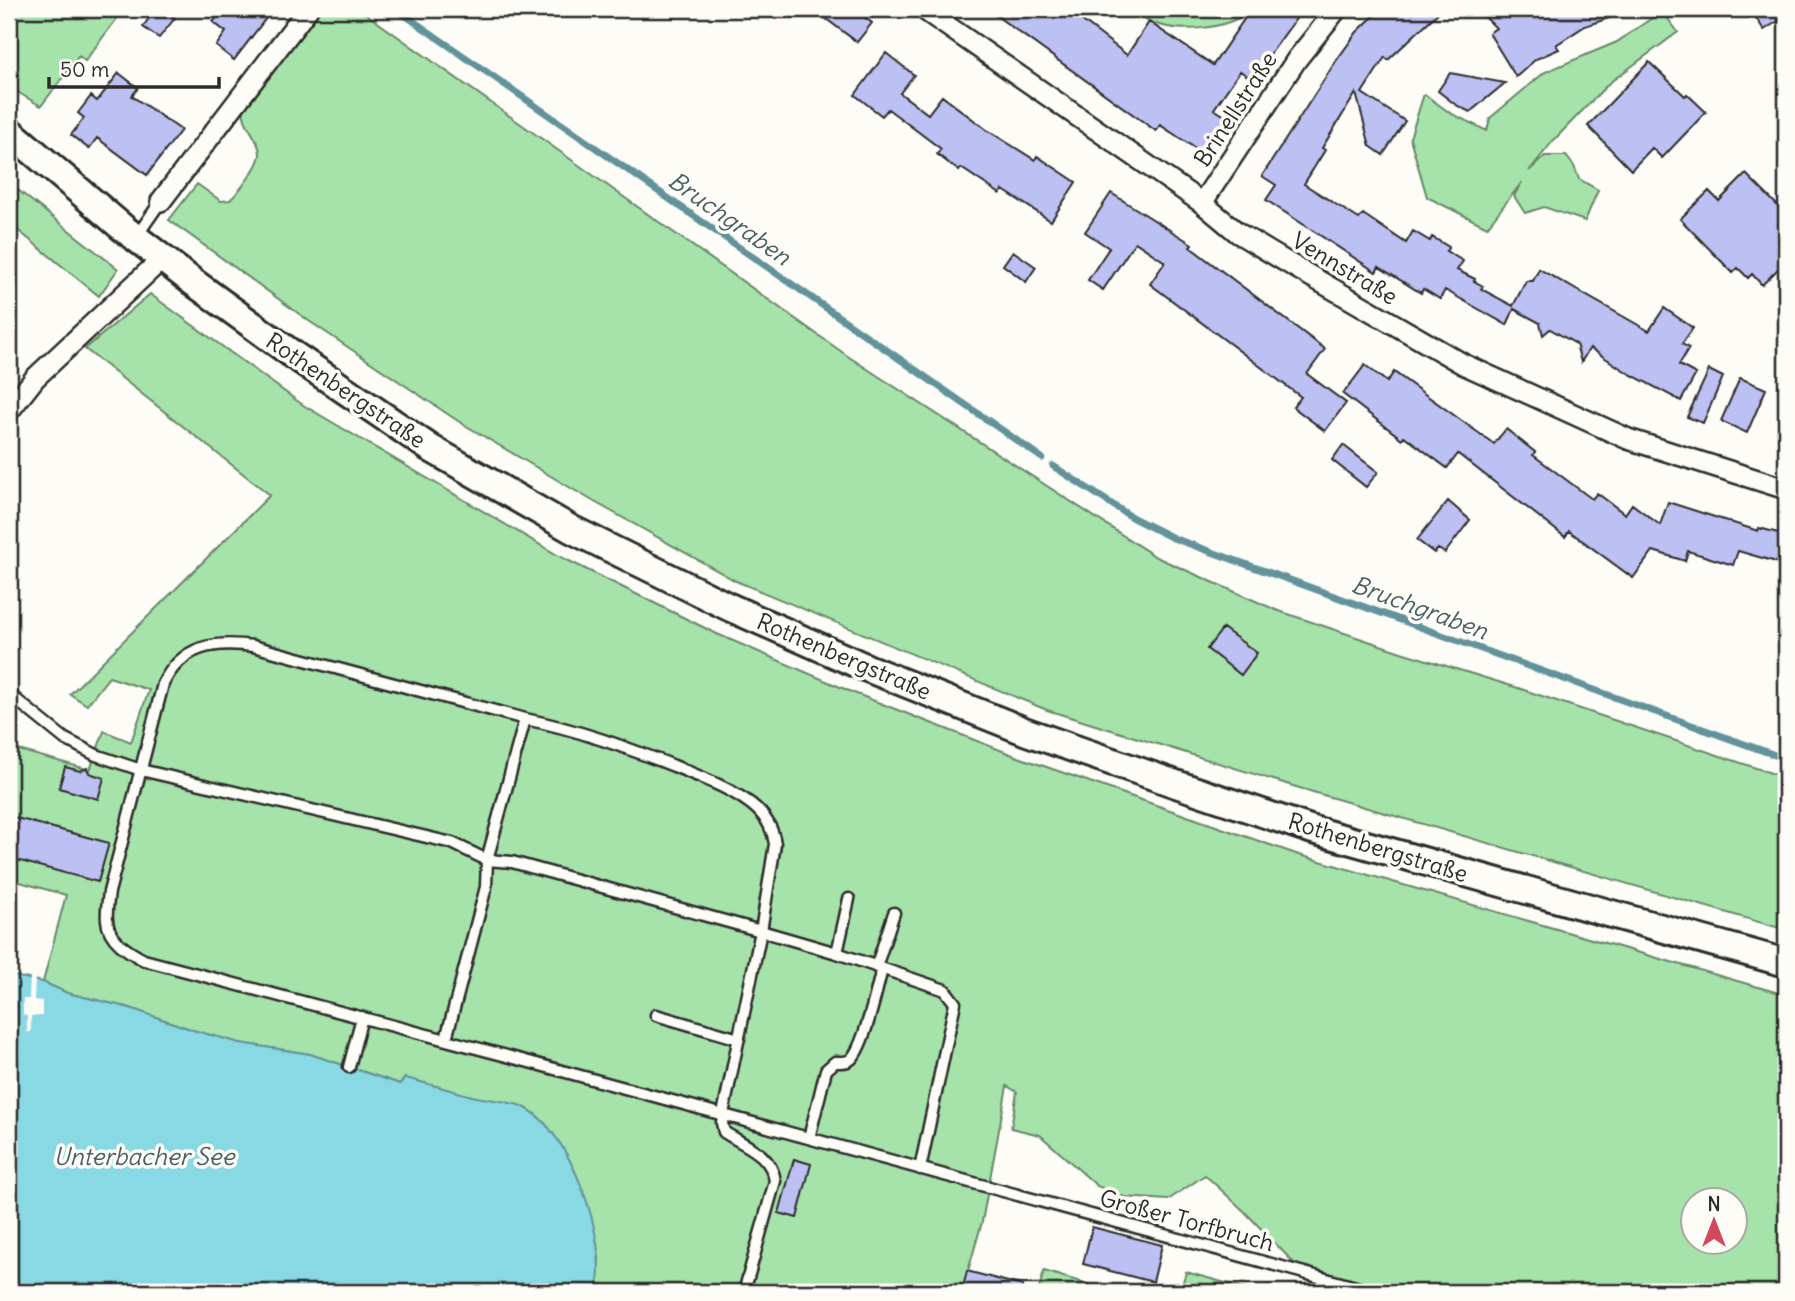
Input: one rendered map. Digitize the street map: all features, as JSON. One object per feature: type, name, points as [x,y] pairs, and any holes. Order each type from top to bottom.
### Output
[{"type":"main road","name":"Rothenbergstraße","points":[[9,131],[163,258],[295,356],[430,448],[593,540],[729,607],[867,668],[1027,732],[1313,830],[1786,963]]},
{"type":"street","points":[[161,201],[308,9]]},
{"type":"street","name":"Vennstraße","points":[[923,9],[1202,204],[1238,233],[1353,303],[1463,364],[1628,439],[1786,489]]},
{"type":"street","name":"Brinellstraße","points":[[1202,204],[1297,59],[1337,9]]},
{"type":"street","points":[[9,411],[35,377],[163,258]]},
{"type":"lane","points":[[136,237],[161,201]]},
{"type":"lane","name":"Großer Torfbruch","points":[[723,1114],[761,931],[775,844],[774,834],[767,822],[751,804],[713,782],[565,727],[525,719],[253,646],[231,643],[196,649],[169,672],[163,684],[109,892],[106,922],[124,949],[144,960],[446,1039],[1374,1292]]},
{"type":"lane","points":[[9,695],[65,739],[96,755],[141,770],[452,843],[487,860],[512,862],[761,931],[945,990],[955,1003],[920,1169]]},
{"type":"lane","points":[[446,1039],[485,887],[487,860],[525,719]]},
{"type":"lane","points":[[837,954],[849,899]]},
{"type":"lane","points":[[809,1138],[826,1070],[835,1062],[851,1059],[861,1044],[894,913]]},
{"type":"lane","points":[[656,1014],[739,1039]]},
{"type":"lane","points":[[349,1067],[362,1017]]},
{"type":"lane","points":[[723,1114],[724,1132],[757,1151],[774,1171],[775,1181],[744,1292]]},
{"type":"green space","points":[[9,9],[124,9],[85,61],[79,56],[41,106],[9,84]]},
{"type":"green space","points":[[314,9],[359,9],[849,357],[1156,557],[1276,610],[1786,778],[1786,930],[1306,790],[1047,710],[736,581],[591,500],[458,421],[309,321],[169,220],[197,184],[221,201],[230,200],[248,178],[260,153],[245,119],[244,106]]},
{"type":"green space","points":[[1134,9],[1251,9],[1230,22],[1189,29],[1151,22]]},
{"type":"green space","points":[[1662,11],[1678,32],[1609,83],[1553,141],[1529,171],[1545,156],[1566,156],[1579,179],[1598,190],[1585,221],[1544,207],[1525,213],[1514,196],[1522,182],[1487,227],[1427,197],[1410,138],[1424,94],[1450,113],[1487,131],[1490,118],[1545,72],[1617,42]]},
{"type":"green space","points":[[9,183],[118,269],[99,296],[9,223]]},
{"type":"green space","points":[[150,294],[303,405],[559,556],[717,634],[854,693],[1018,757],[1299,855],[1786,995],[1786,1292],[1383,1292],[1295,1264],[1205,1175],[1168,1200],[1124,1197],[1097,1186],[1040,1135],[1011,1128],[1017,1092],[1007,1086],[982,1222],[962,1292],[596,1292],[599,1258],[594,1228],[579,1182],[471,1096],[405,1078],[400,1084],[310,1054],[240,1043],[130,1008],[67,993],[43,982],[66,895],[9,879],[9,773],[15,749],[90,770],[104,731],[131,742],[149,690],[109,677],[87,705],[70,694],[270,495],[85,349]]},
{"type":"green space","points":[[1044,1271],[1114,1292],[1038,1292]]},
{"type":"green space","points":[[1186,1272],[1258,1292],[1180,1292]]},
{"type":"water","name":"Unterbacher See","points":[[9,975],[43,982],[67,993],[130,1008],[240,1043],[310,1054],[400,1084],[405,1078],[524,1107],[541,1120],[557,1139],[583,1190],[597,1246],[599,1271],[596,1292],[9,1292]]},
{"type":"pier","points":[[30,976],[35,977],[34,1000],[42,1001],[42,1016],[31,1016],[31,1032],[27,1032],[23,999],[29,999]]},
{"type":"building","points":[[155,9],[163,9],[175,18],[159,38],[143,27]]},
{"type":"building","points":[[224,9],[273,9],[234,60],[216,46],[226,32],[213,22]]},
{"type":"building","points":[[813,9],[854,9],[872,23],[857,42]]},
{"type":"building","points":[[987,9],[1067,9],[1127,55],[1149,22],[1213,65],[1251,9],[1303,9],[1252,79],[1240,71],[1214,109],[1228,118],[1204,154],[1160,125],[1156,131]]},
{"type":"building","points":[[1381,9],[1442,9],[1388,60],[1385,57],[1362,93],[1405,121],[1383,155],[1370,146],[1356,93],[1322,148],[1325,150],[1304,184],[1359,219],[1363,214],[1406,243],[1413,231],[1430,241],[1432,237],[1449,247],[1446,251],[1463,261],[1457,270],[1475,279],[1474,281],[1483,286],[1481,289],[1513,306],[1526,281],[1533,281],[1539,269],[1649,331],[1664,308],[1693,328],[1682,344],[1689,348],[1679,365],[1696,374],[1681,401],[1628,373],[1590,348],[1581,362],[1576,344],[1550,329],[1543,335],[1540,323],[1514,309],[1507,325],[1445,290],[1440,299],[1423,289],[1421,293],[1379,267],[1376,272],[1266,200],[1276,185],[1262,176],[1336,61],[1357,32]]},
{"type":"building","points":[[1477,9],[1627,9],[1627,12],[1585,26],[1556,45],[1559,49],[1536,59],[1516,77],[1489,33],[1496,28]]},
{"type":"building","points":[[1750,9],[1786,9],[1786,16],[1764,30]]},
{"type":"building","points":[[886,53],[914,75],[900,93],[928,114],[942,96],[987,130],[1035,160],[1037,156],[1076,182],[1051,221],[1003,190],[1000,194],[961,168],[959,171],[937,154],[941,149],[888,109],[882,116],[855,95]]},
{"type":"building","points":[[1649,62],[1706,112],[1662,158],[1652,148],[1631,170],[1588,126]]},
{"type":"building","points":[[119,73],[138,88],[132,96],[181,130],[147,175],[97,138],[89,149],[71,135],[84,118],[78,113],[91,96],[97,101]]},
{"type":"building","points":[[1450,73],[1505,83],[1470,112],[1438,91]]},
{"type":"building","points":[[1746,174],[1786,214],[1786,261],[1762,285],[1752,274],[1748,278],[1738,268],[1733,273],[1680,219],[1709,191],[1719,201]]},
{"type":"building","points":[[1111,193],[1192,244],[1190,247],[1325,349],[1307,374],[1346,403],[1325,431],[1293,407],[1301,397],[1150,284],[1165,262],[1135,242],[1103,290],[1088,280],[1109,248],[1085,232]]},
{"type":"building","points":[[1013,251],[1036,267],[1026,282],[1003,265]]},
{"type":"building","points":[[1365,365],[1387,382],[1394,372],[1494,444],[1506,429],[1535,452],[1533,455],[1592,499],[1597,493],[1625,514],[1632,504],[1660,525],[1668,502],[1758,531],[1759,528],[1786,535],[1783,564],[1738,551],[1733,565],[1688,551],[1685,561],[1653,551],[1633,578],[1569,531],[1565,537],[1458,454],[1447,468],[1404,436],[1402,439],[1343,394]]},
{"type":"building","points":[[1709,370],[1723,377],[1703,423],[1687,417]]},
{"type":"building","points":[[1740,378],[1766,389],[1747,433],[1721,421]]},
{"type":"building","points":[[1343,445],[1378,472],[1366,487],[1332,460]]},
{"type":"building","points":[[1448,501],[1470,520],[1445,553],[1438,549],[1434,553],[1417,540]]},
{"type":"building","points":[[1223,628],[1257,653],[1241,675],[1207,649]]},
{"type":"building","points":[[65,767],[80,771],[87,768],[89,773],[104,778],[98,799],[59,788]]},
{"type":"building","points":[[9,816],[109,843],[98,882],[9,858]]},
{"type":"building","points":[[794,1159],[811,1164],[797,1218],[779,1213]]},
{"type":"building","points":[[1092,1227],[1162,1245],[1153,1282],[1083,1264]]},
{"type":"building","points":[[967,1271],[1023,1286],[1022,1292],[962,1292]]},
{"type":"waterway","name":"Bruchgraben","points":[[396,9],[1042,458]]},
{"type":"waterway","name":"Bruchgraben","points":[[1053,466],[1133,518],[1173,538],[1786,759]]}]
